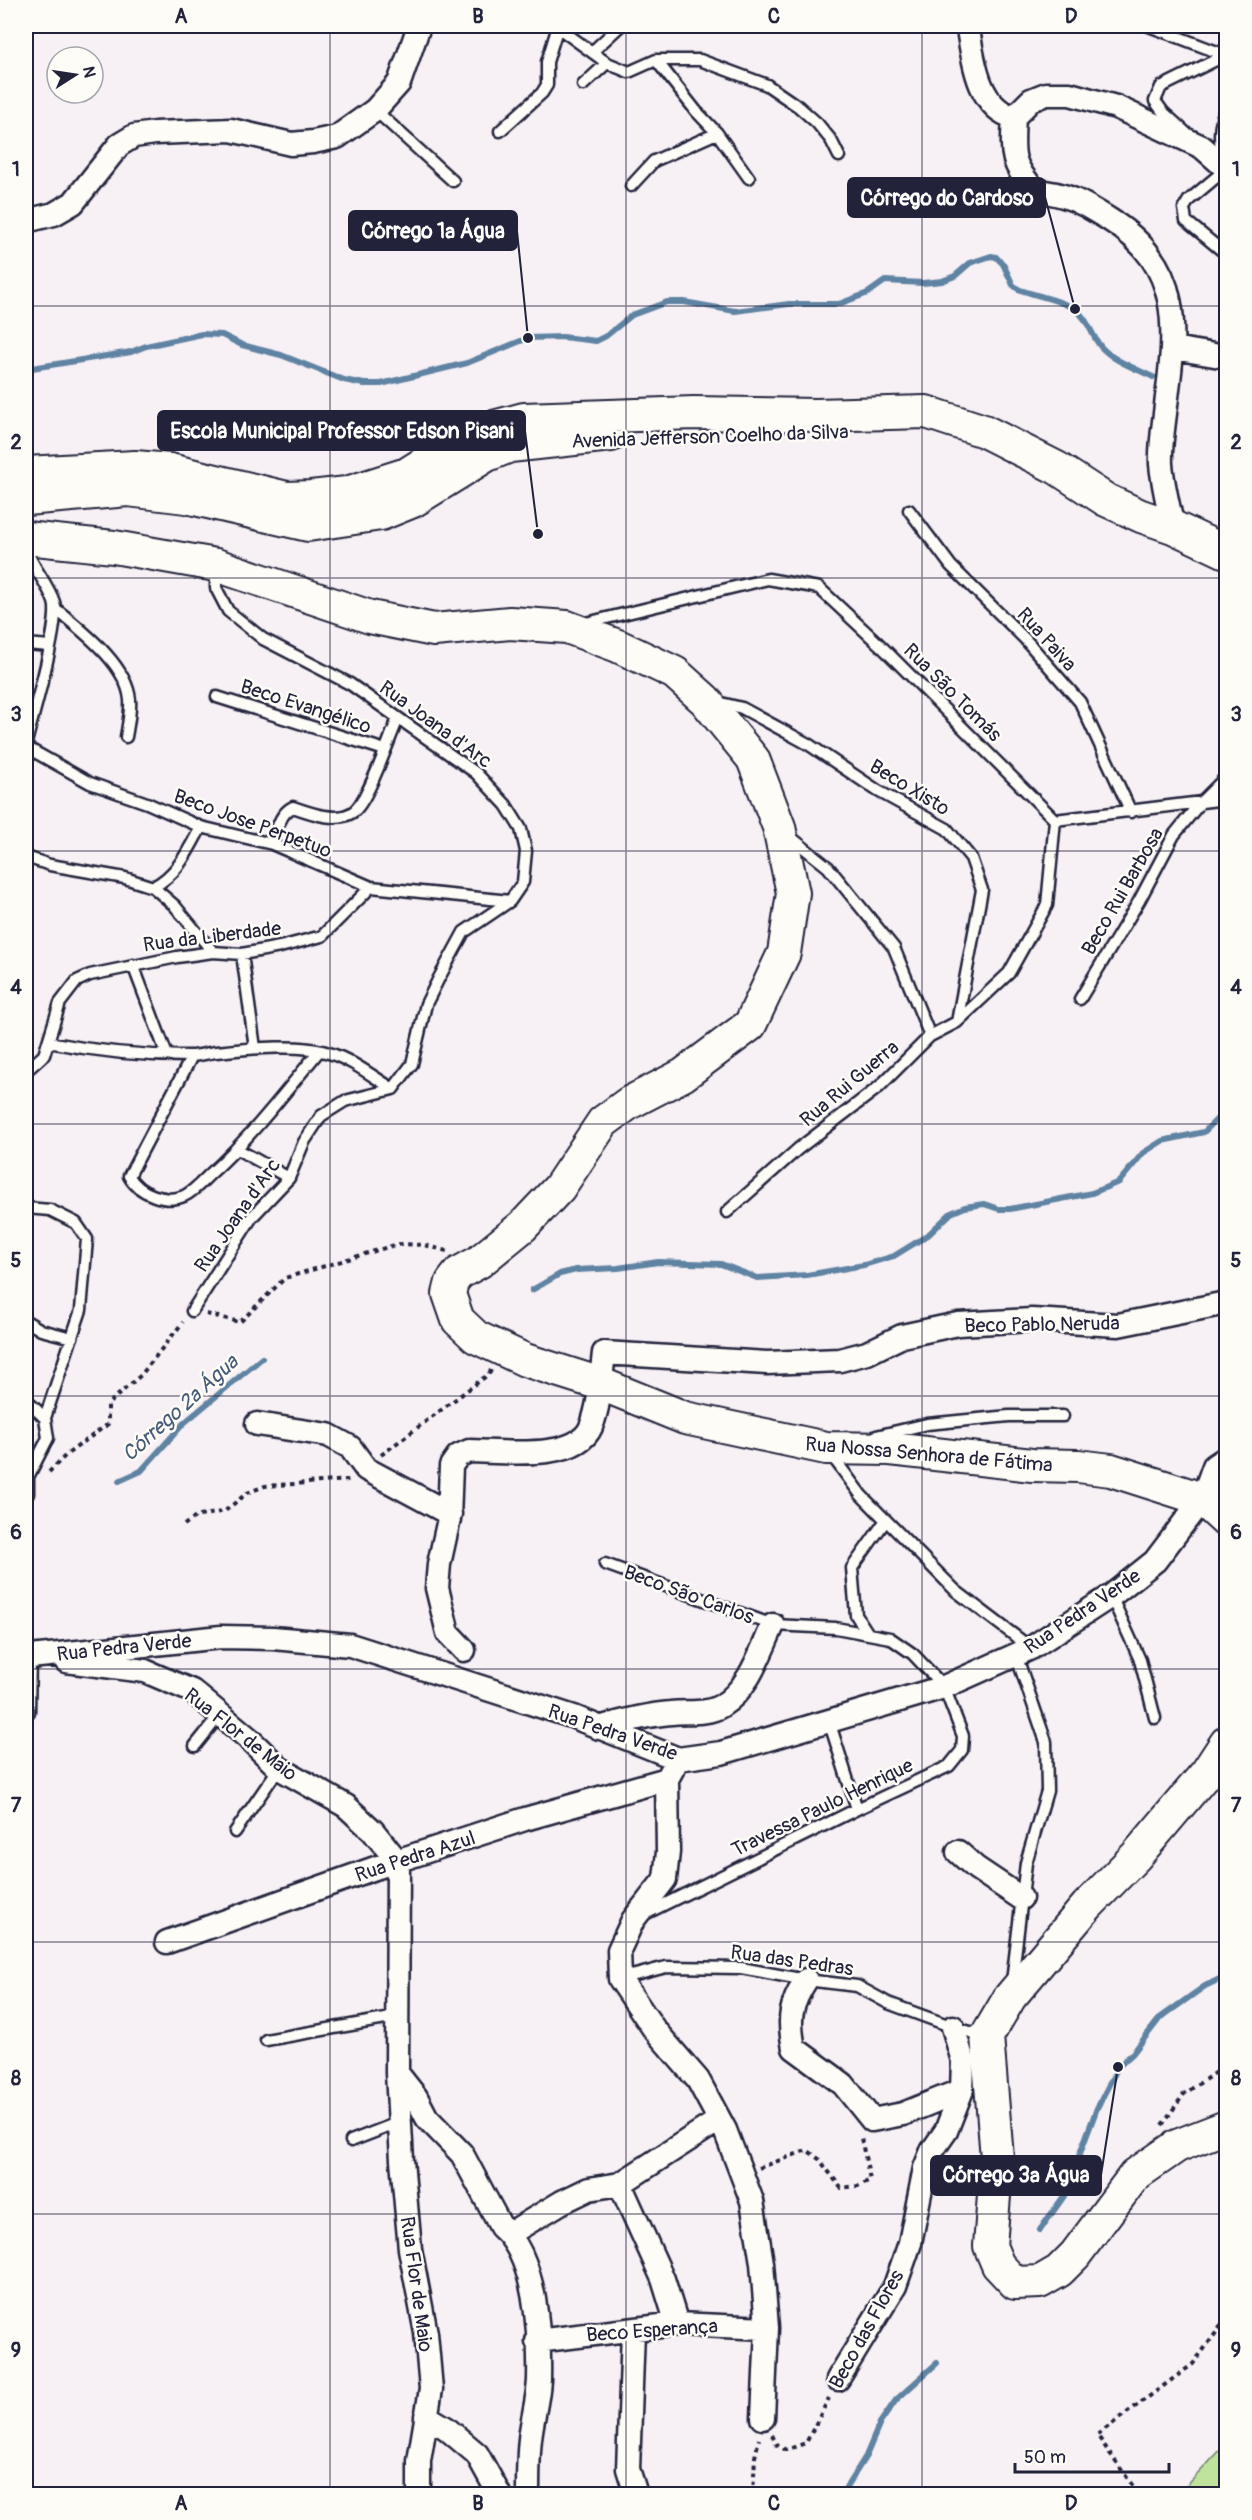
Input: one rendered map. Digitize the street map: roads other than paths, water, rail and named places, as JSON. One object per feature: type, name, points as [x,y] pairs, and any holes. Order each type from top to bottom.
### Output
[{"type":"street","points":[[26,221],[54,214],[72,202],[119,145],[134,136],[231,130],[291,144],[338,137],[375,110],[399,83],[419,26]]},
{"type":"street","points":[[968,29],[975,69],[985,93],[1004,115],[1014,117]]},
{"type":"street","points":[[1173,527],[1161,463],[1173,348],[1169,299],[1160,269],[1143,244],[1079,200],[1055,192],[1035,191],[1019,173],[1012,153],[1014,117],[1031,100],[1046,94],[1070,94],[1116,107],[1202,147],[1227,168]]},
{"type":"street","points":[[1173,348],[1227,357]]},
{"type":"street","name":"Avenida Jefferson Coelho da Silva","points":[[26,473],[135,467],[170,470],[287,498],[311,497],[347,493],[407,474],[456,443],[490,428],[524,419],[694,413],[816,415],[926,422],[984,431],[1057,468],[1106,500],[1227,552]]},
{"type":"street","name":"Avenida Jefferson Coelho da Silva","points":[[26,499],[128,490],[186,497],[308,525],[381,514],[413,501],[487,455],[510,446],[616,435],[926,422]]},
{"type":"street","name":"Rua Nossa Senhora de Fátima","points":[[26,538],[114,547],[216,565],[370,617],[434,630],[510,623],[567,627],[618,646],[675,673],[705,700],[753,759],[779,827],[793,893],[784,953],[750,1025],[683,1075],[629,1102],[603,1122],[559,1188],[523,1226],[479,1262],[459,1273],[452,1282],[449,1294],[458,1320],[476,1337],[525,1360],[600,1384],[685,1418],[826,1448],[890,1449],[1032,1465],[1078,1466],[1111,1470],[1202,1499],[1227,1521]]},
{"type":"street","name":"Beco Pablo Neruda","points":[[600,1384],[604,1353],[767,1363],[840,1360],[867,1353],[902,1336],[958,1324],[1032,1320],[1118,1325],[1227,1303]]},
{"type":"street","points":[[464,1650],[448,1633],[437,1588],[439,1564],[450,1514],[452,1466],[458,1456],[469,1450],[556,1451],[581,1439],[590,1427],[600,1384]]},
{"type":"street","points":[[257,1424],[328,1435],[350,1447],[366,1469],[450,1514]]},
{"type":"street","name":"Rua Pedra Verde","points":[[28,1657],[221,1637],[273,1638],[350,1645],[574,1717],[678,1759],[721,1753],[944,1687],[1024,1651],[1111,1596],[1155,1561],[1202,1499],[1214,1466],[1227,1458]]},
{"type":"street","name":"Beco São Carlos","points":[[598,1728],[636,1717],[673,1712],[699,1713],[721,1707],[745,1684],[772,1625]]},
{"type":"street","name":"Rua Flor de Maio","points":[[28,1657],[145,1671],[192,1691],[219,1716],[247,1737],[279,1768],[346,1806],[373,1831],[398,1862],[397,2073],[400,2121],[410,2249],[426,2332],[431,2389],[419,2461],[419,2494]]},
{"type":"street","points":[[1227,1743],[1207,1772],[1136,1856],[1087,1906],[1010,1996],[987,2037],[997,2158],[990,2246],[998,2265],[1015,2283],[1040,2282],[1059,2271],[1075,2255],[1135,2175],[1178,2146],[1227,2127]]},
{"type":"street","points":[[678,1759],[667,1779],[668,1852],[665,1879],[633,1920],[619,1950],[620,1979],[654,2029],[698,2080],[719,2120],[752,2201],[762,2263],[767,2328],[763,2418]]},
{"type":"street","name":"Rua Pedra Azul","points":[[167,1942],[365,1871],[525,1819],[667,1779]]},
{"type":"street","points":[[957,1852],[976,1868],[1022,1898]]},
{"type":"street","points":[[806,1980],[795,1997],[789,2023],[794,2048],[843,2084],[872,2120],[903,2114],[962,2090]]},
{"type":"street","name":"Beco das Flores","points":[[838,2379],[895,2286],[910,2243],[925,2168],[932,2151],[950,2121],[962,2090],[963,2061],[953,2027]]},
{"type":"street","points":[[397,2073],[416,2097],[427,2118],[462,2154],[501,2227],[509,2234],[530,2282],[539,2380],[530,2438],[528,2494]]},
{"type":"street","points":[[509,2234],[562,2202],[589,2189],[620,2184],[719,2120]]},
{"type":"street","points":[[620,2184],[663,2279],[677,2324]]},
{"type":"street","name":"Beco Esperança","points":[[537,2341],[677,2324],[767,2328]]},
{"type":"street","points":[[633,2331],[628,2469],[636,2494]]},
{"type":"street","points":[[426,2416],[446,2428],[477,2454],[499,2494]]},
{"type":"lane","points":[[500,131],[542,93],[547,85],[547,62],[557,26],[607,63],[629,72],[656,60],[700,60],[767,85],[799,106],[817,123],[831,140],[839,156]]},
{"type":"lane","points":[[593,51],[620,26]]},
{"type":"lane","points":[[1149,26],[1226,55]]},
{"type":"lane","points":[[1202,147],[1163,112],[1155,101],[1161,87],[1226,55]]},
{"type":"lane","points":[[656,60],[696,111],[717,133],[748,178]]},
{"type":"lane","points":[[583,85],[607,63]]},
{"type":"lane","points":[[1227,107],[1223,115],[1220,147],[1227,168],[1189,200],[1184,208],[1186,221],[1227,254]]},
{"type":"lane","points":[[375,110],[453,181]]},
{"type":"lane","points":[[631,186],[654,161],[717,133]]},
{"type":"lane","name":"Rua Paiva","points":[[909,510],[951,566],[1025,639],[1080,702],[1131,812]]},
{"type":"lane","points":[[26,549],[56,609],[50,646],[26,742]]},
{"type":"lane","name":"Rua Joana d'Arc","points":[[192,1311],[252,1217],[289,1178],[304,1142],[321,1116],[345,1101],[393,1089],[412,1064],[426,1004],[464,932],[510,901],[523,882],[526,851],[521,830],[506,805],[477,772],[350,684],[262,639],[228,611],[216,588],[216,565]]},
{"type":"lane","name":"Rua São Tomás","points":[[567,627],[768,579],[819,588],[881,646],[1055,820]]},
{"type":"lane","points":[[56,609],[99,645],[118,667],[131,699],[126,737]]},
{"type":"lane","points":[[26,644],[50,646]]},
{"type":"lane","name":"Beco Evangélico","points":[[217,697],[385,750]]},
{"type":"lane","name":"Beco Xisto","points":[[705,700],[742,708],[808,744],[878,791],[947,829],[971,858],[982,890],[957,1022]]},
{"type":"lane","points":[[272,844],[281,818],[286,811],[294,807],[314,814],[336,816],[353,813],[364,800],[398,718]]},
{"type":"lane","name":"Beco Jose Perpetuo","points":[[26,747],[90,783],[147,803],[201,827],[272,844],[371,886]]},
{"type":"lane","name":"Beco Rui Barbosa","points":[[1080,999],[1139,901],[1174,835],[1200,802],[1227,777]]},
{"type":"lane","points":[[779,827],[828,867],[894,948],[930,1036],[957,1022],[1009,973],[1047,905],[1055,820],[1227,799]]},
{"type":"lane","points":[[153,887],[166,881],[179,868],[201,827]]},
{"type":"lane","points":[[26,857],[50,865],[125,878],[153,887],[175,906],[213,952]]},
{"type":"lane","points":[[371,886],[510,901]]},
{"type":"lane","name":"Rua da Liberdade","points":[[26,1071],[44,1055],[60,1003],[77,981],[90,975],[133,964],[213,952],[242,954],[322,936],[371,886]]},
{"type":"lane","points":[[242,954],[255,1048]]},
{"type":"lane","points":[[133,964],[167,1055]]},
{"type":"lane","name":"Rua Rui Guerra","points":[[727,1212],[798,1149],[879,1087],[930,1036]]},
{"type":"lane","points":[[48,1042],[84,1049],[192,1056],[282,1047],[327,1052],[352,1063],[393,1089]]},
{"type":"lane","points":[[192,1056],[129,1176],[133,1184],[159,1198],[171,1200],[186,1195],[237,1149],[319,1052]]},
{"type":"lane","points":[[237,1149],[289,1178]]},
{"type":"lane","points":[[26,1209],[50,1210],[76,1224],[87,1239],[81,1310],[45,1418],[48,1438],[28,1477],[28,1494]]},
{"type":"lane","points":[[26,1321],[40,1330],[72,1338]]},
{"type":"lane","points":[[26,1400],[45,1418]]},
{"type":"lane","points":[[1010,1996],[1026,1863],[1047,1791],[1046,1742],[1024,1651],[956,1591],[861,1495],[826,1448],[927,1424],[1009,1416],[1063,1416]]},
{"type":"lane","points":[[867,1632],[856,1615],[852,1568],[886,1520]]},
{"type":"lane","name":"Beco São Carlos","points":[[605,1564],[772,1625],[836,1628],[890,1638],[913,1654],[944,1687]]},
{"type":"lane","points":[[1111,1596],[1140,1660],[1155,1718]]},
{"type":"lane","points":[[28,1657],[29,1712]]},
{"type":"lane","name":"Travessa Paulo Henrique","points":[[633,1920],[949,1766],[962,1750],[963,1736],[944,1687]]},
{"type":"lane","points":[[195,1746],[219,1716]]},
{"type":"lane","points":[[830,1721],[857,1809]]},
{"type":"lane","points":[[235,1832],[279,1768]]},
{"type":"lane","name":"Rua das Pedras","points":[[620,1979],[666,1967],[741,1968],[806,1980],[857,1986],[888,2003],[987,2037]]},
{"type":"lane","points":[[266,2040],[397,2016]]},
{"type":"lane","points":[[351,2141],[400,2121]]},
{"type":"waterway","points":[[26,369],[131,352],[146,346],[202,334],[222,335],[242,345],[281,355],[344,380],[364,384],[381,384],[467,363],[528,338],[563,337],[596,341],[606,336],[632,315],[667,302],[684,302],[735,311],[789,304],[839,304],[868,293],[885,281],[923,283],[942,281],[955,276],[970,263],[991,256],[996,257],[1003,264],[1013,285],[1018,289],[1075,309],[1083,317],[1101,347],[1119,361],[1153,377]]},
{"type":"waterway","name":"Córrego 2ª Água","points":[[532,1290],[560,1274],[576,1270],[618,1268],[658,1262],[721,1264],[757,1278],[807,1275],[864,1265],[894,1256],[928,1235],[951,1213],[965,1207],[984,1204],[999,1209],[1010,1209],[1092,1193],[1119,1182],[1143,1153],[1162,1141],[1204,1132],[1226,1110]]},
{"type":"waterway","name":"Córrego 2ª Água","points":[[119,1481],[141,1471],[184,1423],[262,1358]]},
{"type":"waterway","points":[[1040,2230],[1064,2196],[1097,2108],[1118,2067],[1133,2053],[1160,2018],[1205,1986],[1226,1976]]},
{"type":"waterway","points":[[842,2494],[866,2456],[880,2423],[896,2400],[937,2363]]},
{"type":"place","name":"Córrego do Cardoso","points":[[1075,309]]},
{"type":"place","name":"Córrego 1ª Água","points":[[528,338]]},
{"type":"place","name":"Escola Municipal Professor Edson Pisani","points":[[538,534]]},
{"type":"place","name":"Córrego 3ª Água","points":[[1118,2067]]}]
